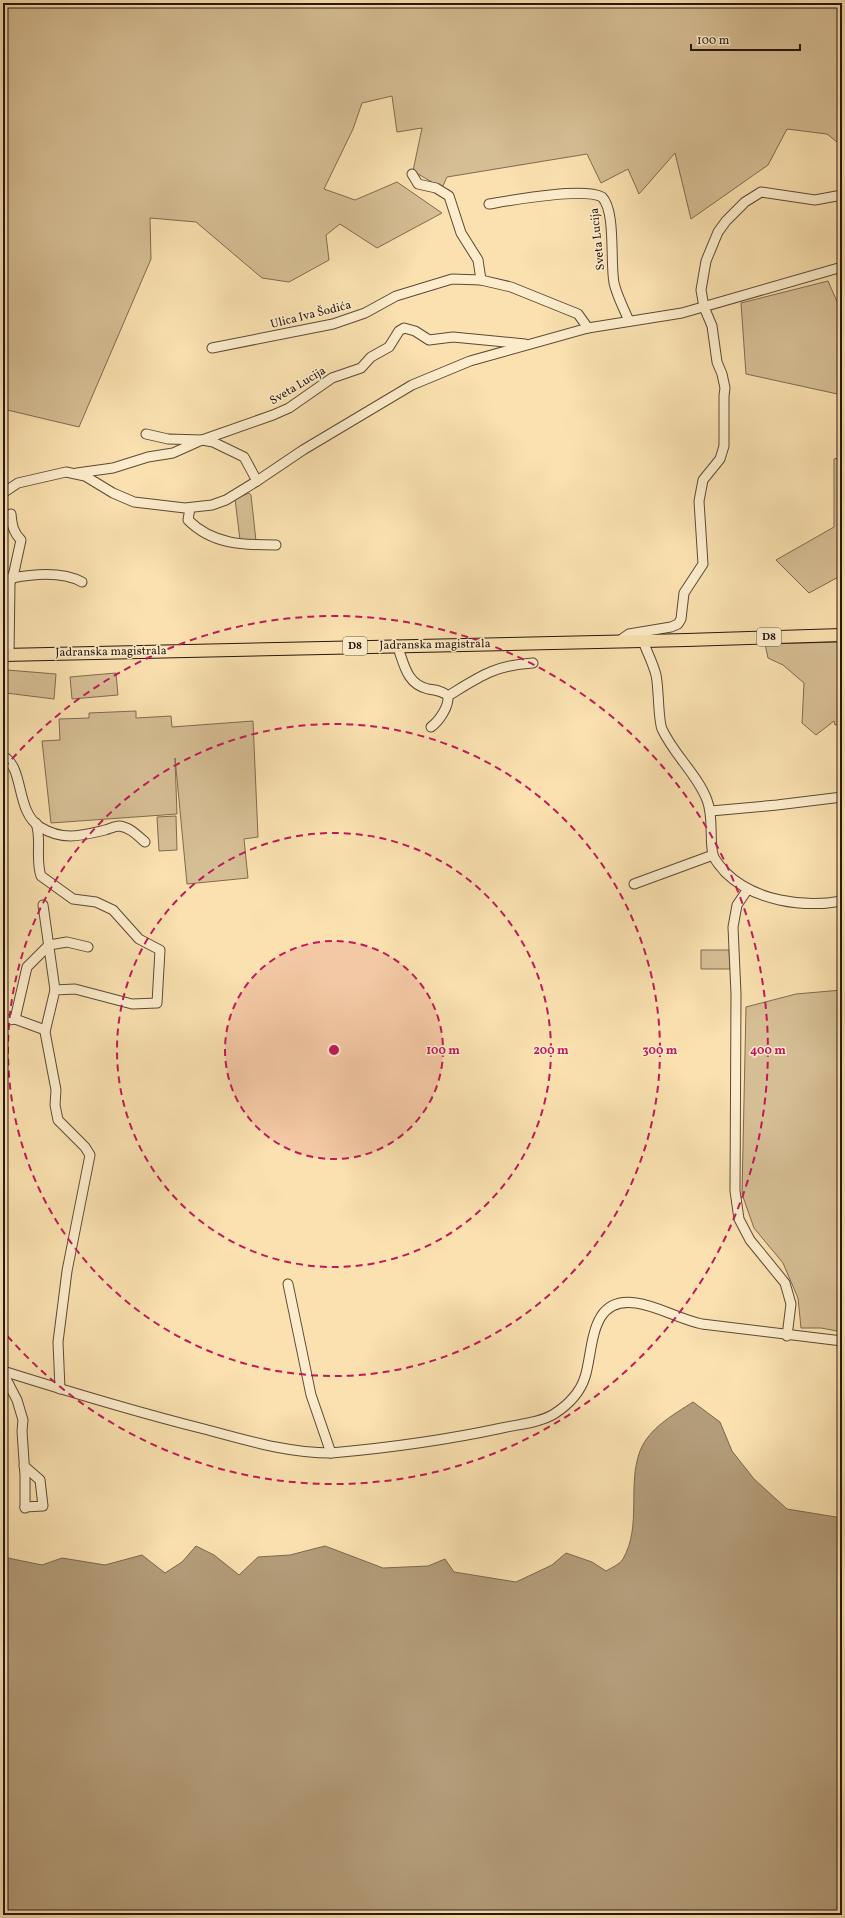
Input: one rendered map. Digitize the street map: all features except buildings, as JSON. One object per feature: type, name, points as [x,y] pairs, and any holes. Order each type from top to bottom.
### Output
[{"type":"main road","name":"Jadranska magistrala","points":[[6,655],[397,645],[643,641],[842,635]]},
{"type":"street","points":[[412,174],[418,184],[436,188],[449,196],[461,234],[478,260],[481,280]]},
{"type":"street","points":[[619,641],[629,634],[661,630],[678,624],[681,619],[684,593],[703,564],[699,501],[703,480],[720,459],[724,446],[725,388],[722,374],[717,362],[712,326],[704,307],[701,290],[711,248],[718,232],[744,202],[761,192],[815,200],[842,195]]},
{"type":"street","name":"Sveta Lucija","points":[[489,204],[532,198],[589,193],[602,197],[608,207],[611,230],[614,284],[629,321]]},
{"type":"street","name":"Sveta Lucija","points":[[76,473],[85,476],[113,493],[134,502],[190,508],[212,505],[226,500],[304,450],[412,385],[470,361],[532,345],[588,328],[682,313],[842,267]]},
{"type":"street","name":"Ulica Iva Šodića","points":[[212,348],[333,324],[365,313],[396,296],[452,280],[481,280],[511,287],[578,314],[588,328]]},
{"type":"street","name":"Sveta Lucija","points":[[3,493],[18,483],[55,473],[76,473],[105,467],[113,468],[148,457],[173,453],[202,440],[273,415],[290,408],[329,380],[361,368],[371,356],[388,347],[399,331],[404,328],[416,331],[429,340],[453,337],[532,345]]},
{"type":"street","name":"Sveta Lucija","points":[[146,434],[168,439],[202,440],[213,442],[244,457],[257,481]]},
{"type":"street","points":[[190,508],[188,520],[194,526],[220,541],[243,544],[276,545]]},
{"type":"street","points":[[6,655],[12,578],[20,540],[12,526],[11,514]]},
{"type":"street","points":[[12,578],[54,575],[82,582]]},
{"type":"street","points":[[643,641],[656,674],[661,727],[674,750],[698,781],[710,811],[713,855],[719,865],[731,877],[748,889],[777,899],[793,902],[842,901]]},
{"type":"street","points":[[397,645],[405,670],[414,682],[424,688],[442,692],[448,696]]},
{"type":"street","points":[[448,696],[489,672],[513,664],[533,663]]},
{"type":"street","points":[[431,727],[440,719],[448,700],[448,696]]},
{"type":"street","points":[[3,756],[13,766],[21,798],[30,819],[36,823],[51,832],[70,838],[119,826],[129,829],[145,842]]},
{"type":"street","points":[[710,811],[842,797]]},
{"type":"street","points":[[36,823],[38,831],[38,865],[41,876],[73,899],[96,902],[113,910],[139,939],[160,950],[157,1003],[132,1004],[75,989],[55,990]]},
{"type":"street","points":[[634,884],[713,855]]},
{"type":"street","points":[[748,889],[737,905],[733,927],[736,994],[735,1191],[739,1219],[750,1240],[785,1283],[791,1304],[787,1336]]},
{"type":"street","points":[[43,905],[55,990],[45,1030],[56,1090],[55,1105],[58,1120],[75,1139],[85,1147],[90,1155],[67,1271],[58,1342],[60,1389]]},
{"type":"street","points":[[15,1019],[27,968],[49,945],[67,942],[88,947]]},
{"type":"street","points":[[3,1021],[15,1019],[45,1030]]},
{"type":"street","points":[[288,1284],[311,1396],[331,1453]]},
{"type":"street","points":[[3,1372],[155,1417],[273,1448],[331,1453],[479,1433],[540,1420],[553,1414],[570,1402],[582,1384],[598,1320],[611,1307],[622,1303],[642,1304],[688,1321],[702,1324],[787,1336],[842,1341]]},
{"type":"street","points":[[3,1372],[17,1400],[23,1420],[22,1431],[25,1508],[43,1506],[40,1480],[24,1466]]},
{"type":"shaded area","points":[[3,3],[842,3],[842,146],[827,134],[787,129],[768,165],[691,219],[675,153],[639,194],[628,169],[601,183],[587,154],[447,177],[442,188],[413,171],[422,128],[397,132],[392,96],[362,103],[353,129],[324,189],[355,200],[397,182],[442,213],[377,248],[340,224],[326,235],[329,260],[289,282],[262,278],[196,222],[150,218],[151,259],[79,427],[3,409]]},
{"type":"shaded area","points":[[828,281],[842,313],[842,395],[746,374],[741,303]]},
{"type":"shaded area","points":[[842,457],[842,575],[809,593],[776,560],[834,527],[834,459]]},
{"type":"shaded area","points":[[249,493],[251,495],[256,541],[240,540],[235,499]]},
{"type":"shaded area","points":[[842,642],[842,723],[835,725],[834,721],[816,735],[802,723],[804,683],[783,665],[768,658],[765,644]]},
{"type":"shaded area","points":[[7,670],[56,674],[54,699],[6,693]]},
{"type":"shaded area","points":[[116,673],[118,695],[72,699],[70,677]]},
{"type":"shaded area","points":[[136,711],[136,718],[171,716],[172,727],[253,721],[258,837],[244,839],[248,878],[187,884],[175,758],[177,814],[51,823],[42,741],[60,740],[59,719],[89,718],[89,713]]},
{"type":"shaded area","points":[[176,816],[177,850],[159,851],[157,817]]},
{"type":"shaded area","points":[[701,950],[729,950],[730,969],[701,969]]},
{"type":"shaded area","points":[[842,990],[842,1332],[821,1328],[801,1328],[798,1298],[783,1263],[754,1228],[742,1194],[746,1007],[796,994]]},
{"type":"shaded area","points":[[693,1402],[720,1422],[732,1451],[754,1479],[787,1509],[842,1518],[842,1915],[3,1915],[3,1557],[42,1565],[62,1558],[105,1565],[142,1555],[165,1573],[182,1562],[196,1546],[214,1555],[239,1575],[258,1557],[290,1555],[325,1546],[383,1568],[428,1566],[445,1559],[454,1572],[516,1582],[552,1565],[566,1553],[592,1562],[606,1571],[622,1561],[629,1546],[632,1533],[636,1464],[644,1443],[649,1435],[662,1423]]}]
